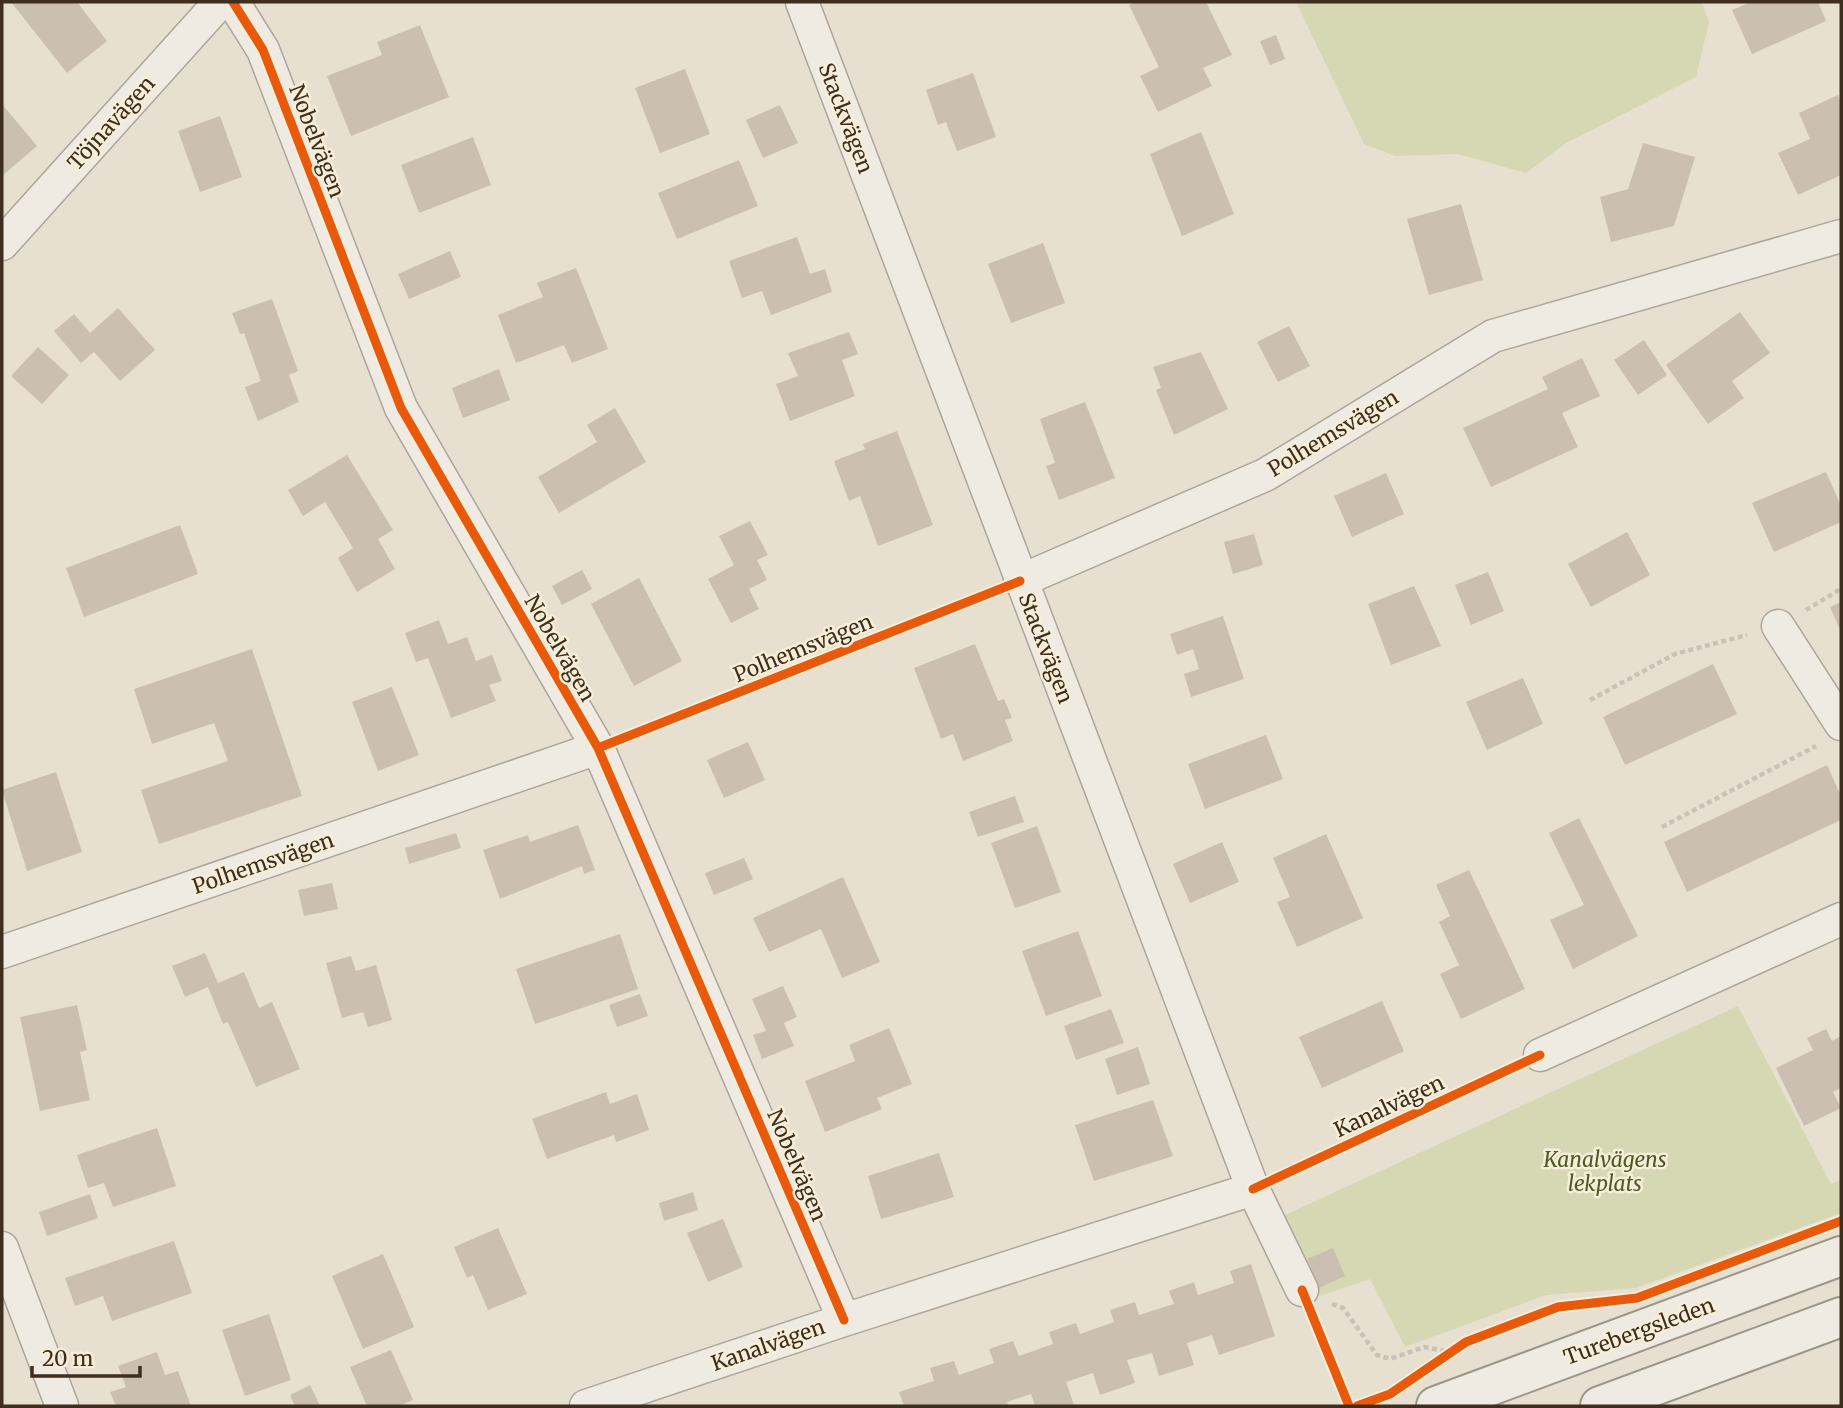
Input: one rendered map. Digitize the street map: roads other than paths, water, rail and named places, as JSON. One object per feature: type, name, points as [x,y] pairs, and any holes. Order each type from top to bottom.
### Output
[{"type":"main road","name":"Turebergsleden","points":[[1436,1406],[1841,1255]]},
{"type":"main road","points":[[1600,1406],[1841,1317]]},
{"type":"street","name":"Töjnavägen","points":[[2,244],[220,2]]},
{"type":"street","name":"Nobelvägen","points":[[233,2],[263,50],[401,408],[598,748],[844,1320]]},
{"type":"street","name":"Stackvägen","points":[[802,2],[1253,1189],[1302,1290]]},
{"type":"street","name":"Polhemsvägen","points":[[1020,581],[1265,475],[1493,336],[1841,236]]},
{"type":"street","points":[[1778,626],[1841,724]]},
{"type":"street","name":"Polhemsvägen","points":[[2,952],[598,748]]},
{"type":"street","points":[[1540,1055],[1841,919]]},
{"type":"street","name":"Kanalvägen","points":[[586,1406],[1253,1189]]},
{"type":"street","points":[[2,1248],[62,1406]]},
{"type":"park label","name":"Kanalvägens lekplats","points":[[1605,1171]]}]
